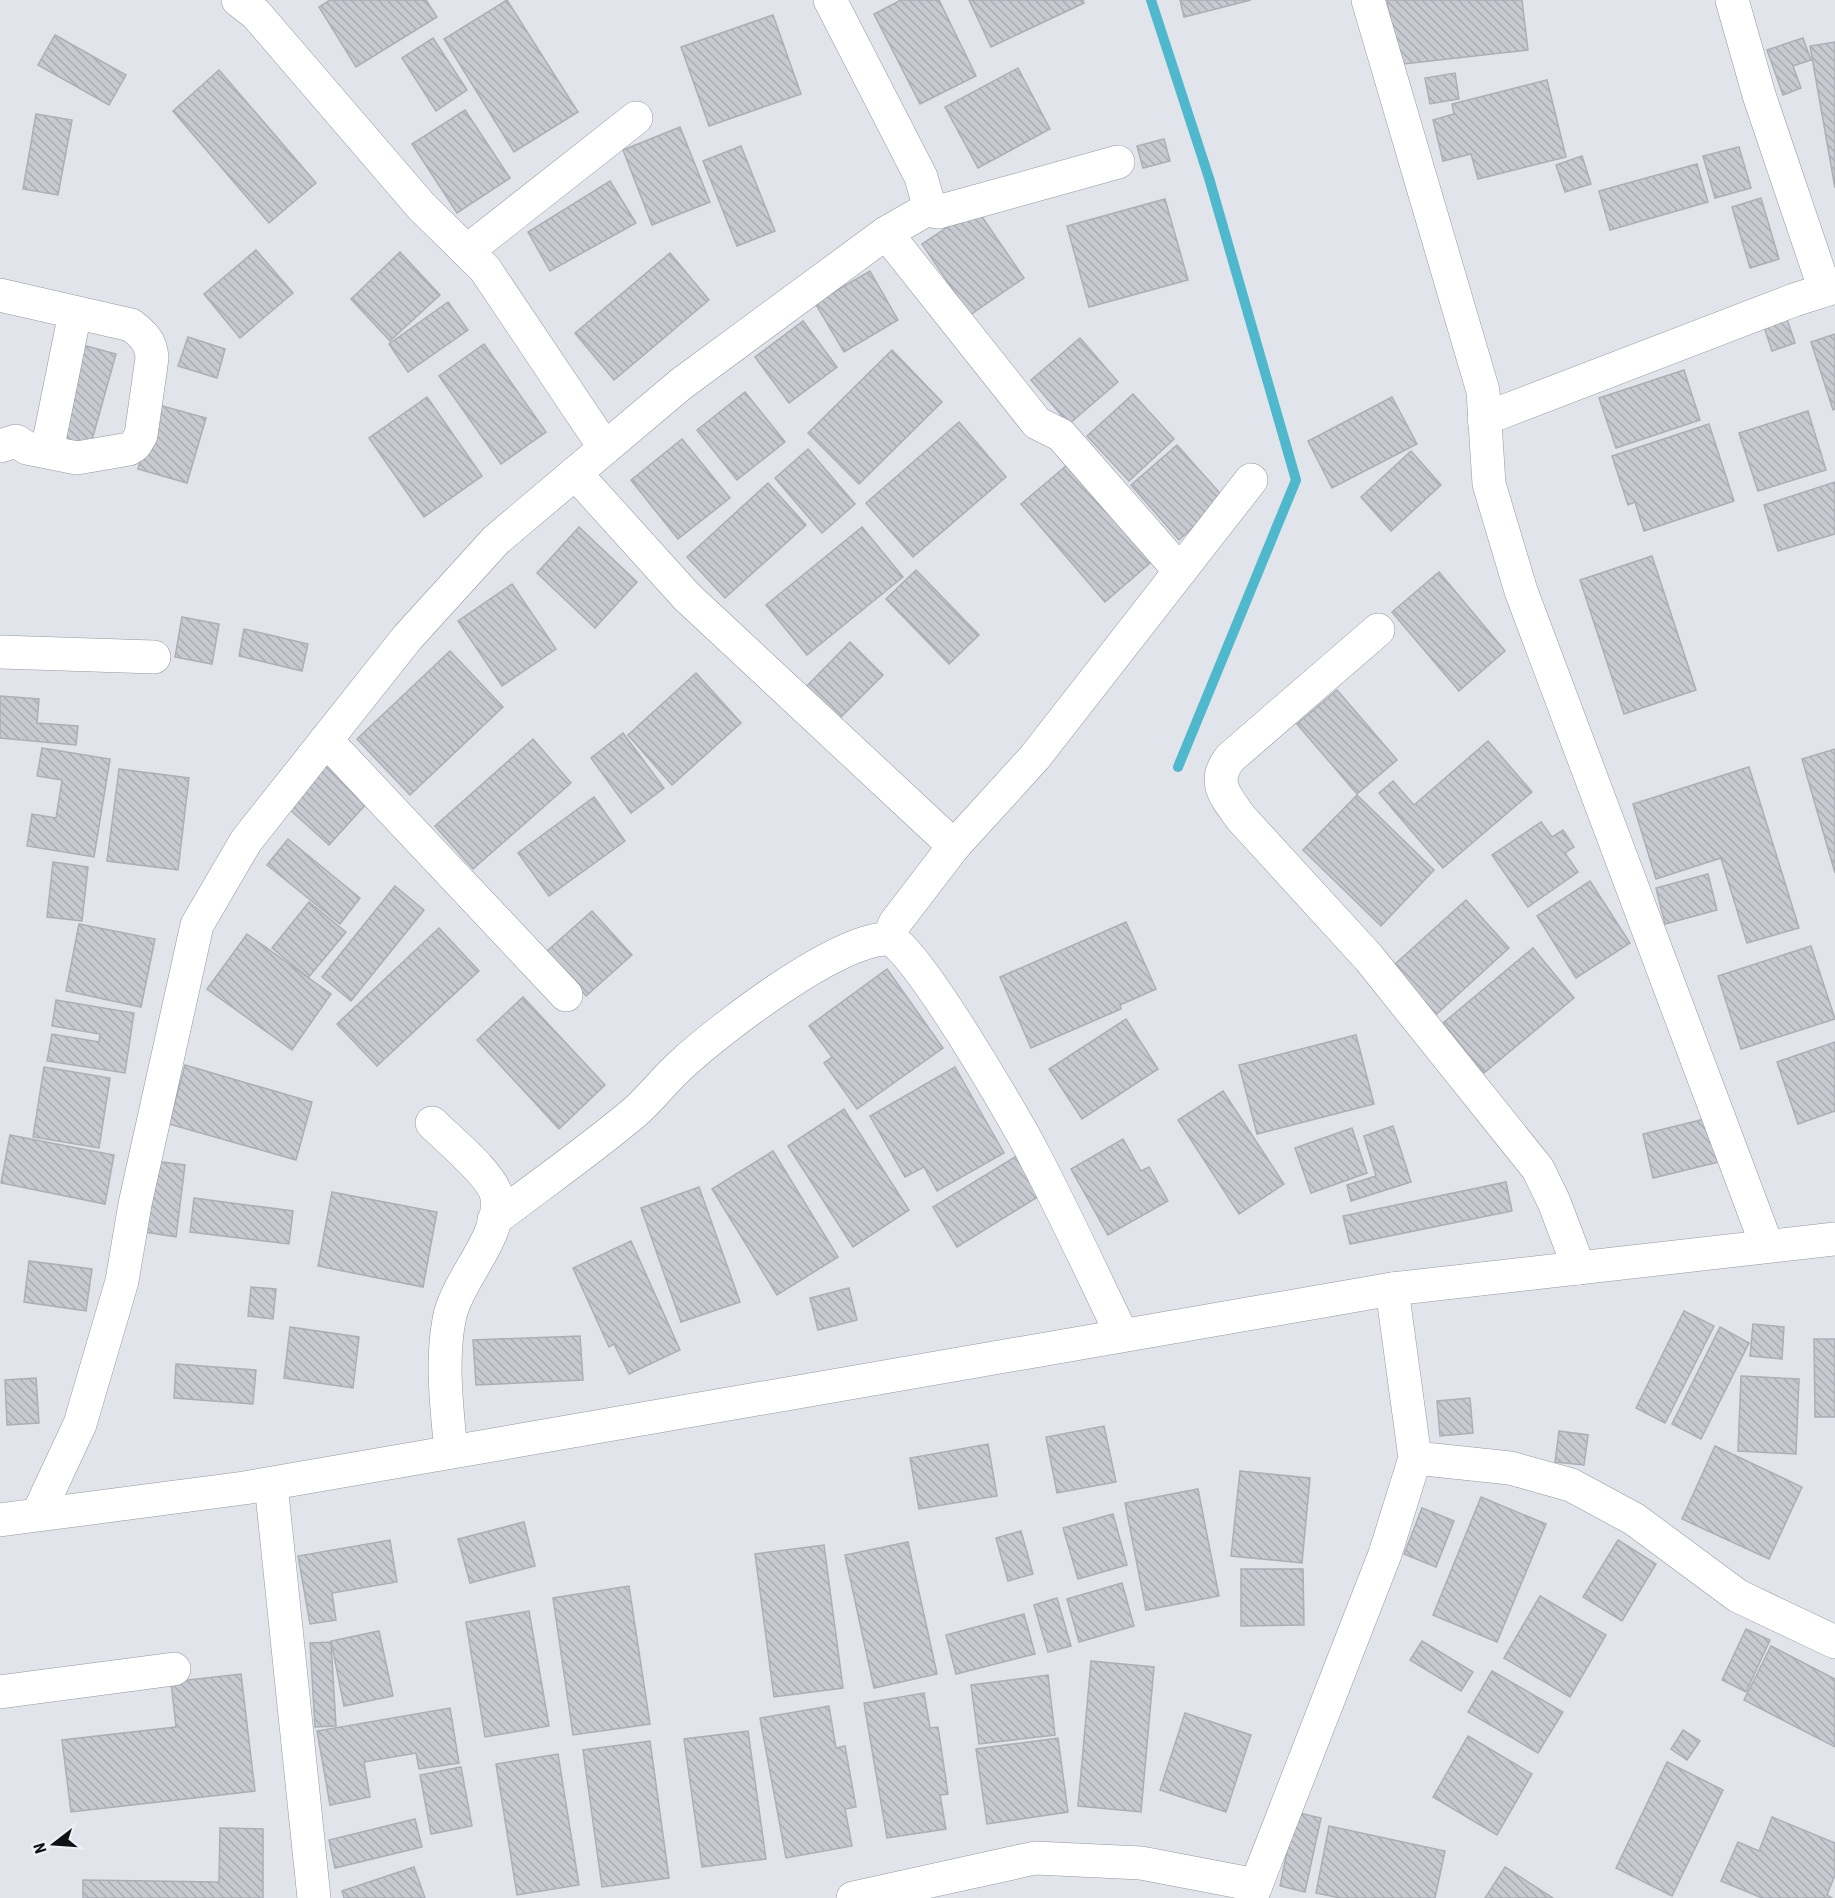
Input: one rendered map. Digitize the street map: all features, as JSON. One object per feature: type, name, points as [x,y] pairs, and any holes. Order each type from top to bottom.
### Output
[{"type":"street","points":[[1368,0],[1482,391],[1489,484],[1521,591],[1767,1246]]},
{"type":"street","points":[[1484,419],[1595,375],[1830,289],[1759,95],[1732,0]]},
{"type":"street","points":[[839,3],[921,177],[928,202],[926,210]]},
{"type":"street","points":[[256,5],[421,206],[485,269],[605,448]]},
{"type":"street","points":[[466,251],[636,118]]},
{"type":"street","points":[[38,1514],[80,1425],[122,1281],[135,1204],[197,925],[246,841],[407,638],[496,540],[575,472],[681,384],[886,233],[926,210],[938,213],[1118,162]]},
{"type":"street","points":[[886,233],[1037,423],[1061,435],[1180,571]]},
{"type":"street","points":[[0,295],[131,325],[145,336],[152,348],[141,435],[135,445],[129,449],[77,458],[27,448],[16,441],[0,446]]},
{"type":"street","points":[[47,451],[75,313]]},
{"type":"street","points":[[575,472],[687,597],[954,846]]},
{"type":"street","points":[[889,938],[895,923],[954,846],[1035,757],[1251,480]]},
{"type":"street","points":[[1378,630],[1230,758],[1222,769],[1221,782],[1225,796],[1241,818],[1370,958],[1538,1169],[1554,1202],[1579,1268]]},
{"type":"street","points":[[0,652],[154,657]]},
{"type":"street","points":[[326,740],[566,995]]},
{"type":"street","points":[[494,1220],[635,1112],[682,1064],[745,1013],[834,954],[889,938],[898,942],[912,957],[946,1007],[1034,1154],[1122,1335]]},
{"type":"street","points":[[432,1123],[493,1185],[497,1199],[493,1228],[458,1293],[449,1320],[445,1394],[451,1452]]},
{"type":"street","points":[[0,1520],[272,1484],[1392,1289],[1835,1239]]},
{"type":"street","points":[[853,1898],[1035,1858],[1141,1863],[1254,1891],[1385,1554],[1415,1458],[1392,1289]]},
{"type":"street","points":[[1415,1458],[1510,1468],[1571,1485],[1634,1519],[1738,1596],[1835,1642]]},
{"type":"street","points":[[272,1484],[314,1898]]},
{"type":"street","points":[[0,1692],[174,1669]]},
{"type":"building","points":[[330,0],[426,0],[437,17],[356,67],[319,7]]},
{"type":"building","points":[[507,0],[578,112],[514,152],[444,39]]},
{"type":"building","points":[[901,0],[939,0],[976,76],[920,104],[874,14]]},
{"type":"building","points":[[969,0],[1083,0],[1084,3],[991,47]]},
{"type":"building","points":[[1180,0],[1251,0],[1184,17]]},
{"type":"building","points":[[1387,0],[1522,0],[1528,50],[1395,65]]},
{"type":"building","points":[[773,15],[801,94],[709,126],[681,47]]},
{"type":"building","points":[[55,35],[126,75],[109,105],[38,65]]},
{"type":"building","points":[[433,38],[467,90],[436,111],[402,58]]},
{"type":"building","points":[[1803,38],[1811,60],[1793,66],[1801,88],[1783,95],[1767,50]]},
{"type":"building","points":[[1835,42],[1835,188],[1810,46]]},
{"type":"building","points":[[1018,68],[1050,129],[978,168],[945,107]]},
{"type":"building","points":[[219,70],[316,183],[269,223],[173,111]]},
{"type":"building","points":[[1455,73],[1459,99],[1430,104],[1425,78]]},
{"type":"building","points":[[1547,80],[1566,157],[1478,179],[1471,154],[1443,161],[1433,120],[1454,114],[1452,104]]},
{"type":"building","points":[[465,110],[510,178],[457,213],[412,144]]},
{"type":"building","points":[[36,114],[72,120],[58,195],[23,189]]},
{"type":"building","points":[[680,127],[710,202],[652,225],[623,150]]},
{"type":"building","points":[[1164,139],[1170,161],[1143,168],[1137,146]]},
{"type":"building","points":[[741,146],[775,231],[737,246],[703,161]]},
{"type":"building","points":[[1739,147],[1751,188],[1715,198],[1703,156]]},
{"type":"building","points":[[1582,156],[1591,184],[1565,192],[1556,165]]},
{"type":"building","points":[[1697,164],[1708,202],[1610,230],[1599,191]]},
{"type":"building","points":[[610,181],[636,223],[550,271],[528,232]]},
{"type":"building","points":[[1761,198],[1779,259],[1750,268],[1732,207]]},
{"type":"building","points":[[1165,199],[1188,280],[1089,307],[1067,226]]},
{"type":"building","points":[[976,208],[1024,278],[970,315],[922,244]]},
{"type":"building","points":[[256,250],[293,293],[240,338],[204,294]]},
{"type":"building","points":[[400,252],[440,295],[390,341],[351,299]]},
{"type":"building","points":[[670,253],[709,300],[614,380],[575,333]]},
{"type":"building","points":[[870,271],[898,320],[844,352],[815,303]]},
{"type":"building","points":[[448,302],[468,330],[408,372],[389,344]]},
{"type":"building","points":[[1787,319],[1795,343],[1772,351],[1764,327]]},
{"type":"building","points":[[803,321],[837,367],[789,403],[755,357]]},
{"type":"building","points":[[1835,334],[1835,409],[1833,410],[1811,342]]},
{"type":"building","points":[[188,337],[225,349],[217,378],[178,366]]},
{"type":"building","points":[[1080,338],[1118,382],[1069,424],[1031,380]]},
{"type":"building","points":[[79,344],[116,354],[90,447],[53,436]]},
{"type":"building","points":[[484,344],[546,432],[501,464],[439,376]]},
{"type":"building","points":[[892,350],[942,402],[859,484],[808,433]]},
{"type":"building","points":[[1684,370],[1700,420],[1616,448],[1599,398]]},
{"type":"building","points":[[745,392],[785,442],[737,480],[697,430]]},
{"type":"building","points":[[1133,394],[1174,439],[1129,481],[1087,436]]},
{"type":"building","points":[[427,397],[482,476],[424,517],[369,438]]},
{"type":"building","points":[[1392,397],[1417,444],[1332,488],[1308,441]]},
{"type":"building","points":[[155,404],[206,418],[187,483],[138,469]]},
{"type":"building","points":[[1808,411],[1826,470],[1758,491],[1739,433]]},
{"type":"building","points":[[959,422],[1006,477],[913,557],[866,503]]},
{"type":"building","points":[[1709,424],[1734,501],[1644,531],[1635,502],[1628,505],[1612,456]]},
{"type":"building","points":[[682,439],[730,498],[678,539],[631,480]]},
{"type":"building","points":[[1177,445],[1225,499],[1179,540],[1131,485]]},
{"type":"building","points":[[808,449],[855,504],[822,533],[775,478]]},
{"type":"building","points":[[1411,451],[1441,485],[1391,531],[1361,497]]},
{"type":"building","points":[[1073,460],[1157,557],[1105,602],[1021,504]]},
{"type":"building","points":[[1835,482],[1835,534],[1778,551],[1764,505]]},
{"type":"building","points":[[768,483],[806,525],[725,598],[687,557]]},
{"type":"building","points":[[579,527],[637,582],[595,628],[537,573]]},
{"type":"building","points":[[862,527],[903,577],[807,655],[766,605]]},
{"type":"building","points":[[1652,556],[1696,690],[1624,714],[1580,580]]},
{"type":"building","points":[[916,570],[979,635],[949,664],[886,599]]},
{"type":"building","points":[[1439,572],[1505,651],[1459,691],[1392,612]]},
{"type":"building","points":[[512,584],[556,649],[502,686],[458,621]]},
{"type":"building","points":[[182,617],[219,624],[212,664],[175,657]]},
{"type":"building","points":[[244,629],[308,644],[302,671],[239,656]]},
{"type":"building","points":[[850,642],[883,675],[834,724],[801,692]]},
{"type":"building","points":[[450,651],[503,707],[410,795],[357,739]]},
{"type":"building","points":[[696,673],[741,723],[672,785],[628,735]]},
{"type":"building","points":[[1337,690],[1397,760],[1357,794],[1297,724]]},
{"type":"building","points":[[0,696],[39,699],[37,723],[78,726],[76,745],[0,738]]},
{"type":"building","points":[[623,733],[664,788],[631,813],[591,758]]},
{"type":"building","points":[[533,739],[571,783],[473,869],[435,826]]},
{"type":"building","points":[[1488,741],[1532,792],[1443,868],[1379,793],[1393,781],[1414,805]]},
{"type":"building","points":[[42,748],[110,759],[94,857],[27,846],[32,814],[56,818],[62,780],[37,776]]},
{"type":"building","points":[[1835,749],[1835,873],[1802,759]]},
{"type":"building","points":[[327,765],[368,802],[329,845],[288,808]]},
{"type":"building","points":[[1749,767],[1799,928],[1747,943],[1721,858],[1656,879],[1633,804]]},
{"type":"building","points":[[119,769],[189,778],[178,870],[107,861]]},
{"type":"building","points":[[1357,795],[1434,870],[1381,926],[1303,850]]},
{"type":"building","points":[[594,797],[625,841],[549,896],[518,853]]},
{"type":"building","points":[[1541,822],[1552,837],[1563,830],[1574,847],[1565,853],[1578,872],[1528,907],[1492,855]]},
{"type":"building","points":[[288,839],[360,898],[340,924],[267,865]]},
{"type":"building","points":[[53,862],[88,867],[82,921],[47,917]]},
{"type":"building","points":[[1708,874],[1717,910],[1665,924],[1656,888]]},
{"type":"building","points":[[1590,881],[1630,943],[1576,978],[1537,916]]},
{"type":"building","points":[[395,886],[424,910],[351,1001],[322,977]]},
{"type":"building","points":[[1466,900],[1509,948],[1429,1021],[1385,973]]},
{"type":"building","points":[[309,902],[346,932],[308,978],[272,948]]},
{"type":"building","points":[[592,911],[632,955],[586,996],[547,951]]},
{"type":"building","points":[[1126,922],[1156,989],[1120,1005],[1121,1009],[1031,1048],[1000,977]]},
{"type":"building","points":[[79,924],[155,939],[141,1007],[66,991]]},
{"type":"building","points":[[439,928],[479,971],[377,1066],[337,1024]]},
{"type":"building","points":[[247,934],[331,994],[292,1050],[207,989]]},
{"type":"building","points":[[1811,946],[1835,1019],[1741,1049],[1718,976]]},
{"type":"building","points":[[1533,948],[1574,998],[1484,1073],[1443,1023]]},
{"type":"building","points":[[887,969],[943,1048],[857,1109],[824,1063],[832,1057],[809,1026]]},
{"type":"building","points":[[523,997],[605,1085],[559,1129],[477,1040]]},
{"type":"building","points":[[56,1000],[134,1013],[125,1073],[47,1061],[52,1034],[99,1042],[100,1034],[52,1026]]},
{"type":"building","points":[[1126,1019],[1158,1069],[1082,1119],[1049,1069]]},
{"type":"building","points":[[1356,1035],[1374,1104],[1257,1134],[1239,1065]]},
{"type":"building","points":[[1835,1042],[1835,1111],[1798,1124],[1777,1062]]},
{"type":"building","points":[[185,1065],[312,1102],[296,1160],[169,1124]]},
{"type":"building","points":[[44,1067],[110,1078],[99,1148],[33,1137]]},
{"type":"building","points":[[955,1067],[1004,1153],[937,1191],[924,1167],[905,1177],[870,1116]]},
{"type":"building","points":[[1223,1091],[1284,1184],[1239,1214],[1178,1120]]},
{"type":"building","points":[[844,1109],[909,1210],[853,1247],[788,1146]]},
{"type":"building","points":[[1709,1118],[1719,1162],[1653,1178],[1643,1134]]},
{"type":"building","points":[[1393,1126],[1411,1182],[1351,1201],[1347,1185],[1376,1176],[1364,1136]]},
{"type":"building","points":[[1352,1128],[1367,1173],[1311,1193],[1295,1148]]},
{"type":"building","points":[[10,1135],[114,1155],[105,1204],[1,1183]]},
{"type":"building","points":[[1123,1139],[1141,1171],[1149,1167],[1168,1201],[1108,1235],[1071,1169]]},
{"type":"building","points":[[773,1151],[838,1257],[777,1295],[712,1189]]},
{"type":"building","points":[[1020,1154],[1044,1193],[957,1247],[933,1207]]},
{"type":"building","points":[[154,1161],[185,1165],[176,1237],[145,1232]]},
{"type":"building","points":[[1506,1182],[1512,1211],[1350,1244],[1343,1216]]},
{"type":"building","points":[[699,1187],[740,1302],[681,1322],[641,1208]]},
{"type":"building","points":[[332,1192],[437,1212],[423,1287],[318,1266]]},
{"type":"building","points":[[194,1198],[293,1211],[289,1244],[190,1232]]},
{"type":"building","points":[[631,1241],[680,1350],[629,1374],[614,1344],[609,1347],[573,1268]]},
{"type":"building","points":[[29,1261],[92,1269],[86,1311],[24,1302]]},
{"type":"building","points":[[251,1287],[276,1289],[273,1319],[248,1316]]},
{"type":"building","points":[[849,1288],[857,1320],[818,1330],[810,1298]]},
{"type":"building","points":[[1684,1311],[1714,1326],[1665,1423],[1636,1408]]},
{"type":"building","points":[[1753,1324],[1784,1327],[1782,1359],[1750,1356]]},
{"type":"building","points":[[290,1327],[359,1337],[353,1388],[284,1378]]},
{"type":"building","points":[[1720,1327],[1749,1343],[1701,1439],[1672,1424]]},
{"type":"building","points":[[580,1336],[583,1380],[476,1385],[473,1340]]},
{"type":"building","points":[[1814,1339],[1835,1339],[1835,1417],[1815,1417]]},
{"type":"building","points":[[176,1364],[256,1370],[253,1404],[174,1398]]},
{"type":"building","points":[[1741,1376],[1799,1379],[1796,1454],[1738,1451]]},
{"type":"building","points":[[36,1378],[39,1423],[7,1425],[5,1380]]},
{"type":"building","points":[[1470,1398],[1473,1433],[1440,1436],[1437,1401]]},
{"type":"building","points":[[1104,1426],[1116,1482],[1057,1493],[1046,1437]]},
{"type":"building","points":[[1559,1431],[1588,1435],[1584,1465],[1555,1462]]},
{"type":"building","points":[[988,1444],[997,1496],[919,1509],[910,1458]]},
{"type":"building","points":[[1715,1446],[1802,1487],[1769,1559],[1682,1519]]},
{"type":"building","points":[[1240,1471],[1310,1478],[1302,1563],[1231,1556]]},
{"type":"building","points":[[1198,1489],[1219,1596],[1146,1610],[1125,1503]]},
{"type":"building","points":[[1481,1497],[1546,1524],[1497,1642],[1433,1615]]},
{"type":"building","points":[[1422,1508],[1454,1521],[1436,1567],[1404,1554]]},
{"type":"building","points":[[1113,1514],[1127,1565],[1078,1579],[1063,1528]]},
{"type":"building","points":[[524,1522],[535,1566],[470,1583],[458,1539]]},
{"type":"building","points":[[1021,1531],[1033,1574],[1008,1581],[996,1538]]},
{"type":"building","points":[[390,1540],[397,1582],[332,1593],[336,1620],[310,1624],[298,1556]]},
{"type":"building","points":[[1618,1540],[1656,1564],[1622,1621],[1583,1597]]},
{"type":"building","points":[[908,1542],[937,1674],[874,1688],[845,1555]]},
{"type":"building","points":[[824,1545],[843,1688],[774,1697],[755,1554]]},
{"type":"building","points":[[1241,1569],[1303,1569],[1304,1625],[1241,1626]]},
{"type":"building","points":[[1122,1583],[1134,1626],[1079,1642],[1067,1599]]},
{"type":"building","points":[[629,1586],[650,1724],[573,1735],[553,1598]]},
{"type":"building","points":[[1540,1596],[1606,1635],[1570,1697],[1504,1658]]},
{"type":"building","points":[[1057,1598],[1071,1646],[1048,1652],[1034,1605]]},
{"type":"building","points":[[529,1611],[549,1726],[485,1737],[466,1622]]},
{"type":"building","points":[[1024,1614],[1035,1654],[956,1674],[946,1635]]},
{"type":"building","points":[[1746,1629],[1770,1640],[1746,1692],[1722,1680]]},
{"type":"building","points":[[379,1631],[393,1696],[344,1706],[331,1641]]},
{"type":"building","points":[[1422,1641],[1473,1672],[1461,1691],[1410,1660]]},
{"type":"building","points":[[331,1642],[336,1726],[315,1727],[310,1643]]},
{"type":"building","points":[[1771,1646],[1835,1679],[1835,1747],[1744,1700]]},
{"type":"building","points":[[1091,1661],[1154,1667],[1141,1812],[1078,1806]]},
{"type":"building","points":[[1492,1671],[1563,1712],[1538,1753],[1468,1712]]},
{"type":"building","points":[[241,1674],[255,1791],[71,1812],[62,1740],[176,1727],[171,1682]]},
{"type":"building","points":[[1048,1675],[1055,1735],[979,1744],[971,1685]]},
{"type":"building","points":[[924,1693],[930,1728],[938,1727],[948,1794],[940,1795],[946,1829],[887,1838],[864,1703]]},
{"type":"building","points":[[829,1706],[836,1748],[845,1746],[856,1807],[845,1809],[852,1846],[786,1858],[760,1718]]},
{"type":"building","points":[[450,1708],[459,1763],[419,1769],[416,1753],[364,1762],[370,1797],[330,1805],[317,1731]]},
{"type":"building","points":[[1185,1713],[1251,1735],[1226,1812],[1160,1790]]},
{"type":"building","points":[[1683,1730],[1700,1741],[1687,1760],[1671,1749]]},
{"type":"building","points":[[748,1731],[766,1859],[702,1867],[684,1739]]},
{"type":"building","points":[[1468,1736],[1532,1774],[1497,1835],[1433,1797]]},
{"type":"building","points":[[1058,1738],[1068,1812],[987,1824],[976,1749]]},
{"type":"building","points":[[650,1741],[669,1878],[602,1887],[583,1750]]},
{"type":"building","points":[[558,1754],[579,1885],[517,1895],[496,1764]]},
{"type":"building","points":[[1667,1762],[1723,1790],[1672,1896],[1616,1868]]},
{"type":"building","points":[[461,1767],[472,1826],[431,1834],[420,1775]]},
{"type":"building","points":[[1295,1812],[1321,1818],[1305,1892],[1280,1886]]},
{"type":"building","points":[[1772,1817],[1835,1843],[1835,1875],[1827,1895],[1832,1898],[1762,1898],[1721,1881],[1738,1842],[1759,1851]]},
{"type":"building","points":[[415,1819],[422,1847],[335,1868],[329,1840]]},
{"type":"building","points":[[1329,1826],[1445,1851],[1435,1898],[1340,1898],[1316,1893]]},
{"type":"building","points":[[220,1828],[263,1829],[263,1898],[83,1898],[83,1880],[219,1882]]},
{"type":"building","points":[[414,1867],[425,1898],[344,1898],[342,1891]]},
{"type":"building","points":[[1505,1867],[1553,1898],[1485,1898]]},
{"type":"waterway","points":[[1151,0],[1209,178],[1296,480],[1178,767]]}]
